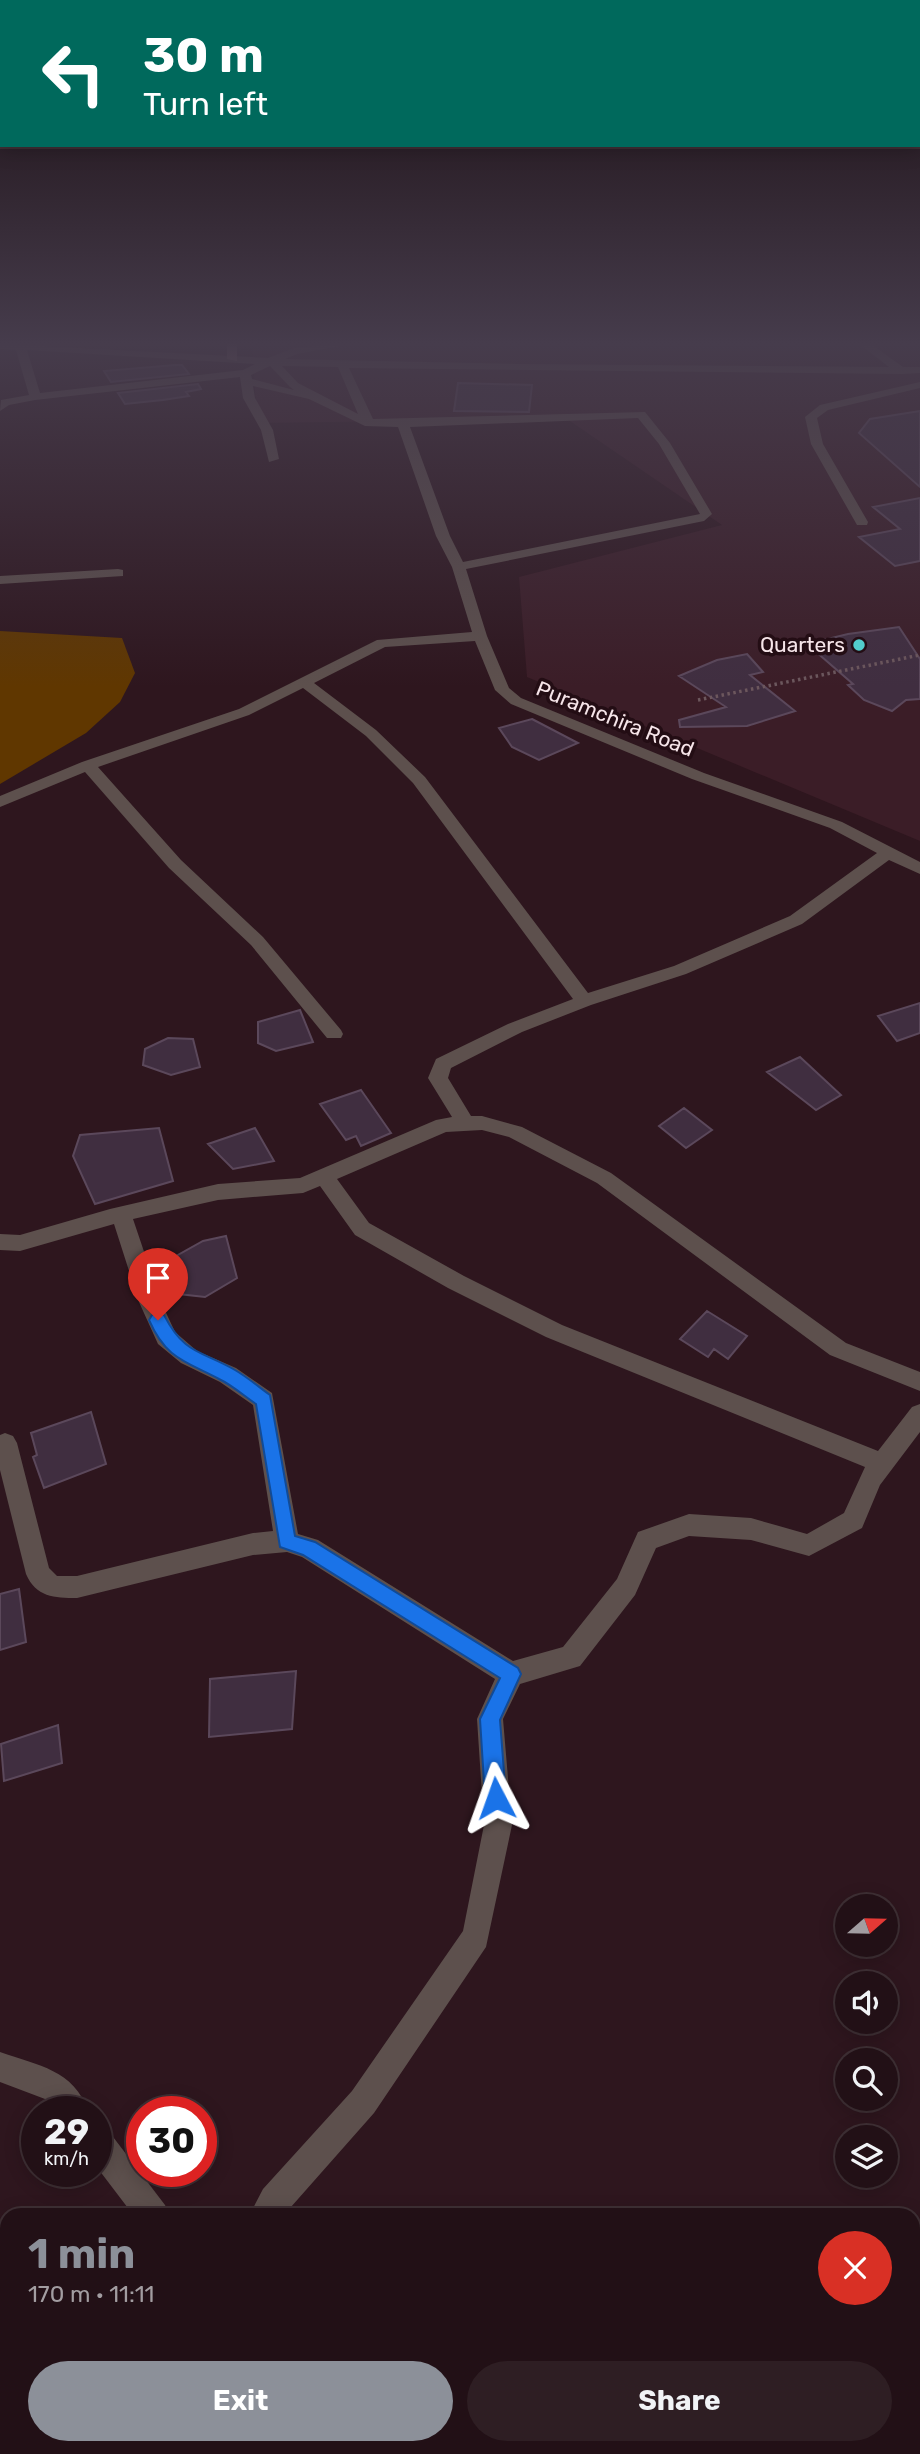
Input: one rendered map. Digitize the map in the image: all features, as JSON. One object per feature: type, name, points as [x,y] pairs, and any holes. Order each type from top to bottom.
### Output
[{"type":"street","name":"Puramchira Road","points":[[415,459],[443,536],[459,567],[480,635],[502,690],[516,701],[698,776],[836,825],[920,869]]},
{"type":"street","points":[[459,567],[704,517],[706,514],[673,459]]},
{"type":"street","points":[[825,459],[862,522]]},
{"type":"street","points":[[0,580],[118,573]]},
{"type":"street","points":[[0,802],[88,765],[244,712],[382,643],[413,638],[480,635]]},
{"type":"street","points":[[305,683],[371,733],[419,780],[584,1001]]},
{"type":"street","points":[[88,765],[176,864],[257,941],[334,1034]]},
{"type":"street","points":[[466,1124],[438,1078],[443,1064],[515,1028],[584,1001],[680,970],[796,920],[889,852]]},
{"type":"street","points":[[0,1242],[20,1243],[121,1214],[218,1192],[303,1185],[443,1125],[482,1123],[515,1132],[604,1178],[838,1349],[920,1382]]},
{"type":"street","points":[[324,1175],[362,1229],[456,1282],[554,1331],[884,1464]]},
{"type":"street","points":[[121,1214],[150,1302],[166,1338],[189,1357],[228,1375],[264,1400],[287,1541]]},
{"type":"street","points":[[5,1443],[38,1574],[52,1587],[77,1587],[253,1544],[287,1541],[309,1548],[511,1674],[571,1657],[626,1587],[647,1541],[689,1525],[751,1529],[809,1545],[853,1520],[870,1479],[920,1414]]},
{"type":"street","points":[[270,2208],[363,2102],[476,1937],[498,1825],[490,1719],[511,1674]]},
{"type":"street","points":[[0,2067],[55,2087],[62,2096]]},
{"type":"street","points":[[112,2161],[149,2208]]},
{"type":"path","points":[[698,700],[920,655]]},
{"type":"shaded area","points":[[625,459],[920,459],[920,841],[527,677],[519,577],[722,525]]},
{"type":"shaded area","points":[[0,631],[122,638],[135,673],[120,702],[86,733],[0,784]]},
{"type":"building","points":[[888,459],[920,459],[920,487]]},
{"type":"building","points":[[920,498],[920,561],[895,566],[859,537],[900,529],[873,507]]},
{"type":"building","points":[[899,627],[920,659],[920,699],[906,700],[892,711],[864,700],[848,685],[853,684],[807,644],[848,634]]},
{"type":"building","points":[[747,654],[763,672],[750,675],[795,711],[747,726],[680,727],[679,720],[726,707],[679,676],[717,660]]},
{"type":"building","points":[[532,719],[578,743],[539,760],[512,747],[499,728]]},
{"type":"building","points":[[920,1003],[920,1033],[897,1041],[878,1016]]},
{"type":"building","points":[[300,1010],[313,1042],[276,1051],[258,1043],[258,1022]]},
{"type":"building","points":[[168,1038],[193,1039],[200,1067],[171,1075],[143,1065],[145,1049]]},
{"type":"building","points":[[800,1057],[841,1095],[816,1110],[767,1072]]},
{"type":"building","points":[[361,1090],[391,1133],[361,1146],[356,1136],[346,1140],[320,1104]]},
{"type":"building","points":[[684,1108],[712,1130],[686,1148],[659,1126]]},
{"type":"building","points":[[159,1128],[173,1181],[95,1204],[73,1156],[80,1135]]},
{"type":"building","points":[[255,1128],[274,1161],[233,1169],[208,1144]]},
{"type":"building","points":[[226,1236],[237,1278],[205,1297],[160,1292],[153,1269],[203,1241]]},
{"type":"building","points":[[707,1311],[747,1336],[728,1359],[714,1349],[708,1357],[680,1339]]},
{"type":"building","points":[[91,1412],[106,1464],[44,1488],[33,1457],[37,1455],[31,1433]]},
{"type":"building","points":[[19,1589],[26,1642],[0,1650],[0,1594]]},
{"type":"building","points":[[296,1671],[292,1729],[209,1737],[210,1679]]},
{"type":"building","points":[[58,1725],[62,1763],[4,1781],[1,1744]]},
{"type":"place","name":"Quarters","points":[[859,645]]},
{"type":"route","points":[[158,1320],[166,1338],[189,1357],[228,1375],[264,1400],[287,1541],[309,1548],[511,1674],[490,1719],[496,1798]]}]
